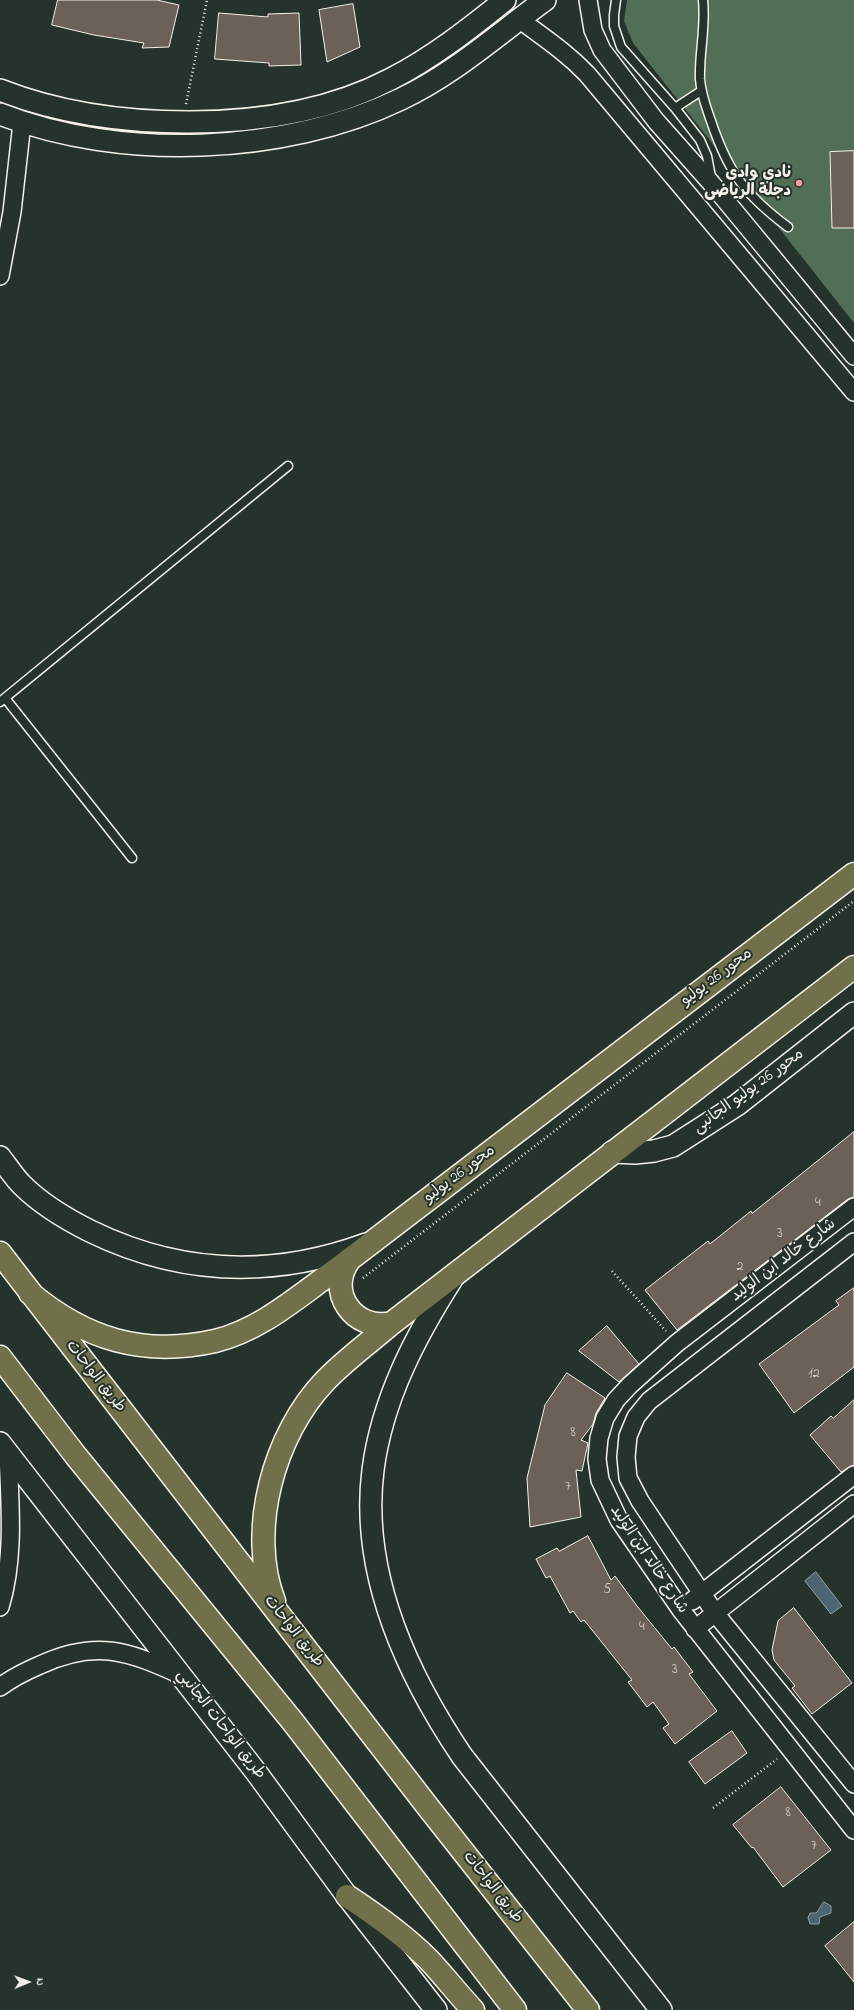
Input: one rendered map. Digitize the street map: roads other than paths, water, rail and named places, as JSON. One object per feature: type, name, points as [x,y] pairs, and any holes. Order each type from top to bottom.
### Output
[{"type":"highway","name":"محور 26 يوليو","points":[[30,1293],[49,1309],[71,1323],[118,1341],[142,1345],[167,1347],[193,1345],[217,1340],[264,1321],[350,1259],[854,874]]},
{"type":"highway","points":[[278,1612],[269,1589],[265,1562],[264,1534],[270,1485],[281,1451],[293,1426],[308,1402],[325,1380],[392,1323],[854,967]]},
{"type":"highway","name":"طريق الواحات","points":[[0,1253],[588,2010]]},
{"type":"highway","points":[[350,1259],[344,1266],[341,1275],[342,1294],[345,1303],[358,1318],[366,1322],[375,1325],[392,1323]]},
{"type":"highway","points":[[0,1357],[76,1456],[293,1722],[515,2010]]},
{"type":"highway","points":[[347,1896],[390,1925],[409,1942],[446,1978],[474,2010]]},
{"type":"street","points":[[0,90],[78,114],[118,120],[231,122],[272,118],[313,109],[352,96],[391,79],[427,58],[463,34],[505,0],[519,19],[572,58],[639,135],[854,392]]},
{"type":"street","points":[[0,114],[22,123],[80,137],[156,145],[195,145],[233,142],[320,129],[361,117],[440,79],[545,0]]},
{"type":"street","points":[[588,0],[593,30],[602,50],[656,121],[712,184],[854,356]]},
{"type":"street","points":[[639,135],[656,121]]},
{"type":"street","points":[[0,276],[12,212],[22,123]]},
{"type":"street","name":"محور 26 يوليو الجانبى","points":[[612,1152],[635,1153],[654,1151],[673,1146],[737,1105],[854,1013]]},
{"type":"street","points":[[0,1156],[22,1185],[49,1206],[77,1224],[133,1249],[172,1260],[206,1266],[240,1268],[274,1266],[307,1262],[372,1242]]},
{"type":"street","name":"شارع خالد ابن الوليد","points":[[854,1207],[677,1343],[616,1400],[605,1418],[599,1438],[597,1459],[600,1480],[619,1520],[681,1610],[854,1830]]},
{"type":"street","name":"شارع خالد ابن الوليد","points":[[854,1242],[649,1401],[636,1417],[628,1436],[626,1457],[628,1478],[640,1501],[701,1594],[854,1784]]},
{"type":"street","points":[[453,1277],[428,1316],[407,1358],[389,1401],[378,1440],[372,1491],[373,1530],[376,1561],[384,1594],[408,1661],[424,1694],[449,1738],[466,1762],[661,2010]]},
{"type":"street","points":[[0,1607],[6,1578],[9,1552],[4,1448]]},
{"type":"street","name":"طريق الواحات الجانبي","points":[[4,1448],[267,1786],[347,1896],[436,2010]]},
{"type":"street","points":[[681,1610],[854,1475]]},
{"type":"street","points":[[695,1629],[854,1504]]},
{"type":"street","points":[[0,1687],[20,1674],[58,1656],[82,1651],[107,1650],[131,1654],[181,1675]]},
{"type":"lane","points":[[616,0],[614,26],[621,48],[675,108],[700,140],[707,156],[712,184]]},
{"type":"lane","points":[[703,0],[704,23],[700,73],[702,91],[718,142],[728,164],[751,196],[788,227]]},
{"type":"lane","points":[[675,108],[702,91]]},
{"type":"lane","points":[[132,858],[2,700],[288,466]]},
{"type":"water","points":[[816,1572],[842,1606],[831,1614],[805,1581]]},
{"type":"water","points":[[824,1902],[831,1906],[831,1913],[820,1917],[819,1924],[810,1924],[808,1918],[810,1913],[816,1913]]},
{"type":"place","name":"نادي وادى دجلة الرياضى","points":[[799,183]]}]
